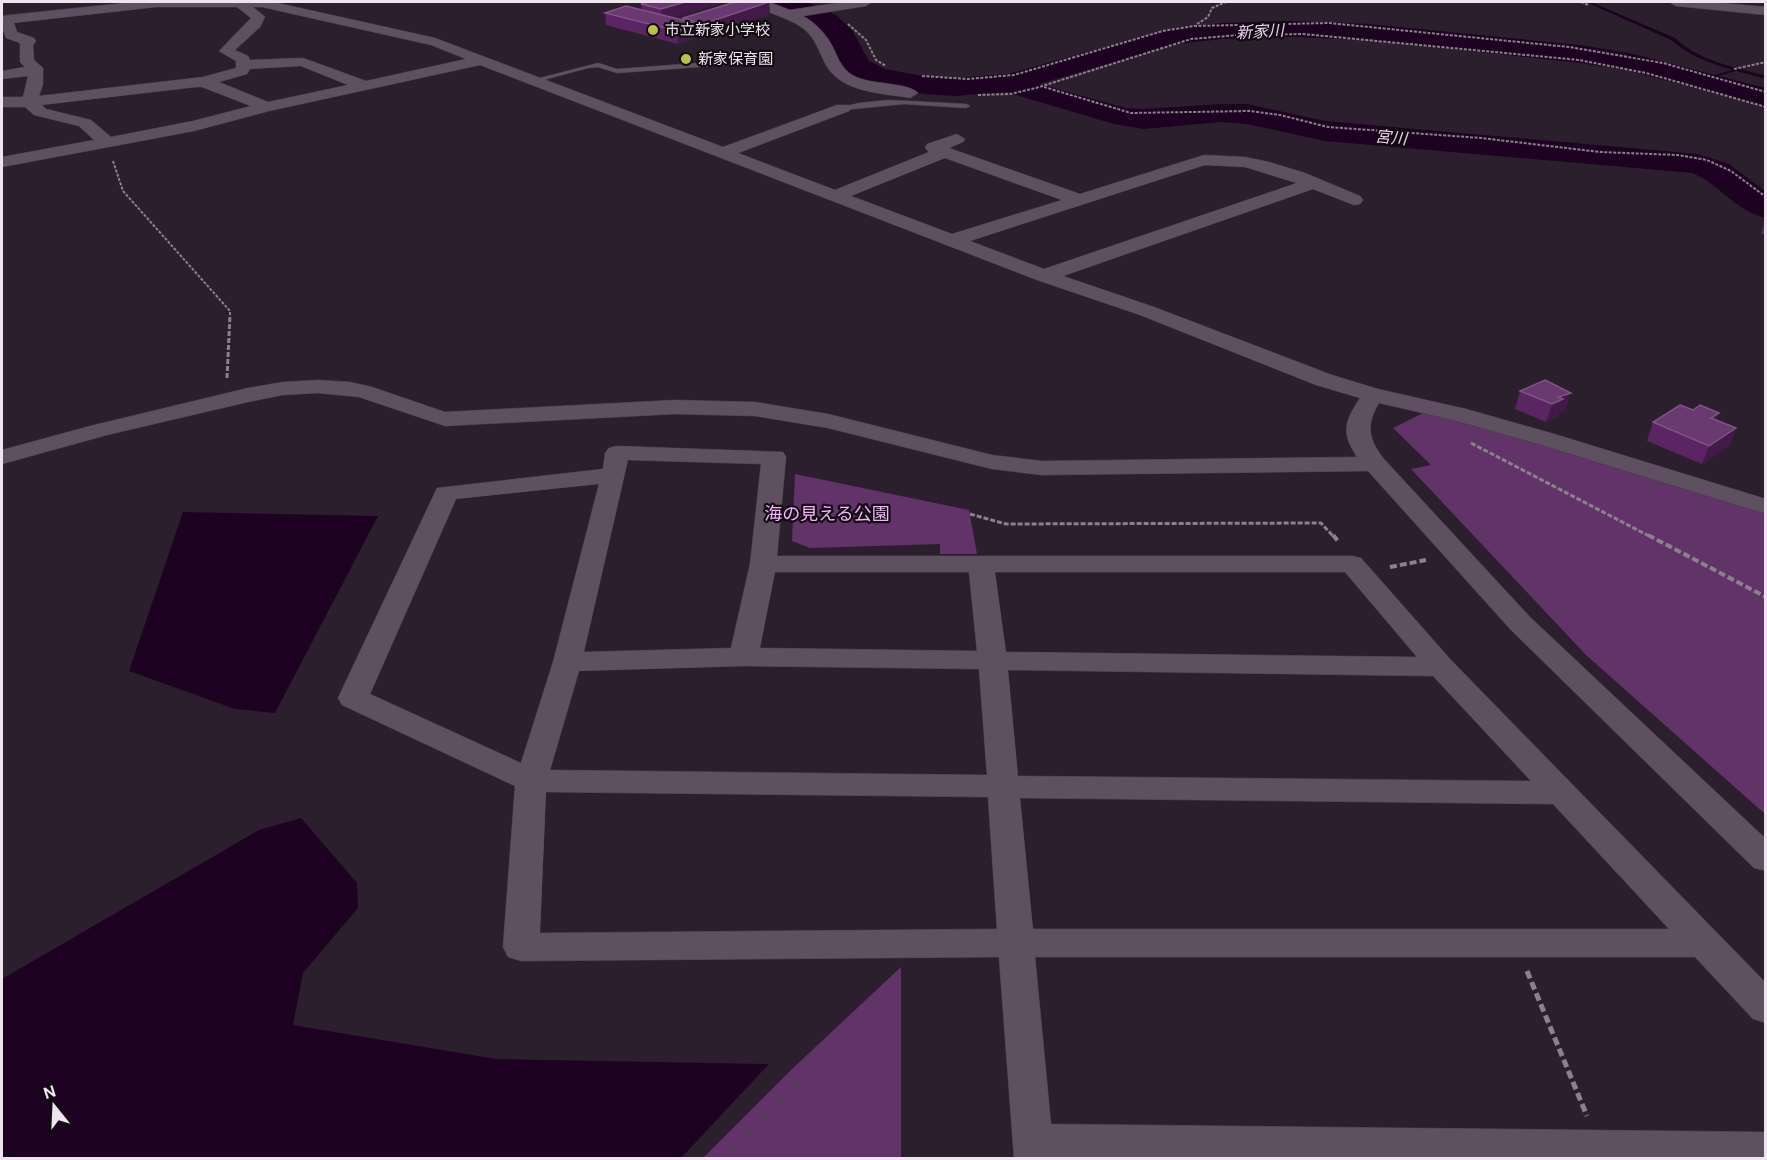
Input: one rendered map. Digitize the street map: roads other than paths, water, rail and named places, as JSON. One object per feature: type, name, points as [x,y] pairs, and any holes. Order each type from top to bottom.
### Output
[{"type":"street","points":[[29,102],[35,84],[36,68],[27,62],[26,44],[29,41],[11,35],[4,20],[156,3],[309,2]]},
{"type":"street","points":[[757,2],[788,14],[817,33],[823,42],[831,65],[844,76],[875,87],[910,93]]},
{"type":"street","points":[[788,14],[866,2]]},
{"type":"street","points":[[1676,2],[1766,11]]},
{"type":"street","points":[[260,3],[415,37],[482,60],[1044,276],[1147,311],[1324,380],[1373,395],[1458,414],[1543,438],[1766,507]]},
{"type":"street","points":[[2,102],[29,102],[167,84],[204,82],[242,72],[243,59],[226,51],[255,24],[260,3]]},
{"type":"street","points":[[2,162],[194,126],[363,85],[482,60]]},
{"type":"street","points":[[244,65],[303,62],[363,85]]},
{"type":"street","points":[[2,75],[36,70]]},
{"type":"street","points":[[204,82],[267,107]]},
{"type":"street","points":[[29,102],[40,112],[85,123],[108,143]]},
{"type":"street","points":[[724,152],[843,108]]},
{"type":"street","points":[[837,195],[951,145],[1080,200]]},
{"type":"street","points":[[953,240],[1204,160],[1228,159],[1274,167],[1354,200]]},
{"type":"street","points":[[1044,276],[1312,183]]},
{"type":"street","points":[[2,457],[123,423],[226,400],[305,386],[364,391],[428,416],[445,419],[675,407],[755,409],[828,421],[992,462],[1042,468],[1375,464]]},
{"type":"street","points":[[1373,395],[1358,418],[1358,443],[1375,464],[1520,623],[1766,859]]},
{"type":"street","points":[[744,657],[763,564],[774,457],[617,453],[614,475],[567,662],[531,781],[521,947],[1016,943],[1701,943]]},
{"type":"street","points":[[614,475],[446,493],[353,698],[531,781],[1560,793]]},
{"type":"street","points":[[763,564],[1352,564],[1441,667],[1701,943],[1766,1008]]},
{"type":"street","points":[[981,564],[993,661],[1033,1150],[1600,1148],[1766,1150]]},
{"type":"street","points":[[567,662],[744,657],[1441,667]]},
{"type":"lane","points":[[536,81],[598,65],[617,71],[738,62]]},
{"type":"lane","points":[[875,87],[893,95],[966,106]]},
{"type":"lane","points":[[843,108],[888,102],[929,102]]},
{"type":"waterway","name":"新家川","points":[[787,2],[826,21],[842,36],[851,57],[859,67],[876,76],[923,85],[955,87],[1010,83]]},
{"type":"waterway","points":[[1588,2],[1673,39],[1684,49],[1710,62],[1766,78]]},
{"type":"waterway","points":[[815,15],[827,12]]},
{"type":"waterway","name":"新家川","points":[[1010,83],[1175,36],[1222,31],[1289,29],[1370,32],[1580,54],[1629,62],[1766,98]]},
{"type":"waterway","points":[[1717,76],[1734,71]]},
{"type":"waterway","name":"新家川","points":[[1701,81],[1708,79]]},
{"type":"waterway","name":"宮川","points":[[1010,83],[1032,92],[1125,117],[1143,119],[1222,113],[1247,114],[1325,131],[1698,164],[1717,171],[1743,194],[1766,207]]},
{"type":"place","name":"市立新家小学校","points":[[653,30]]},
{"type":"place","name":"新家保育園","points":[[686,59]]},
{"type":"park label","name":"海の見える公園","points":[[827,514]]}]
